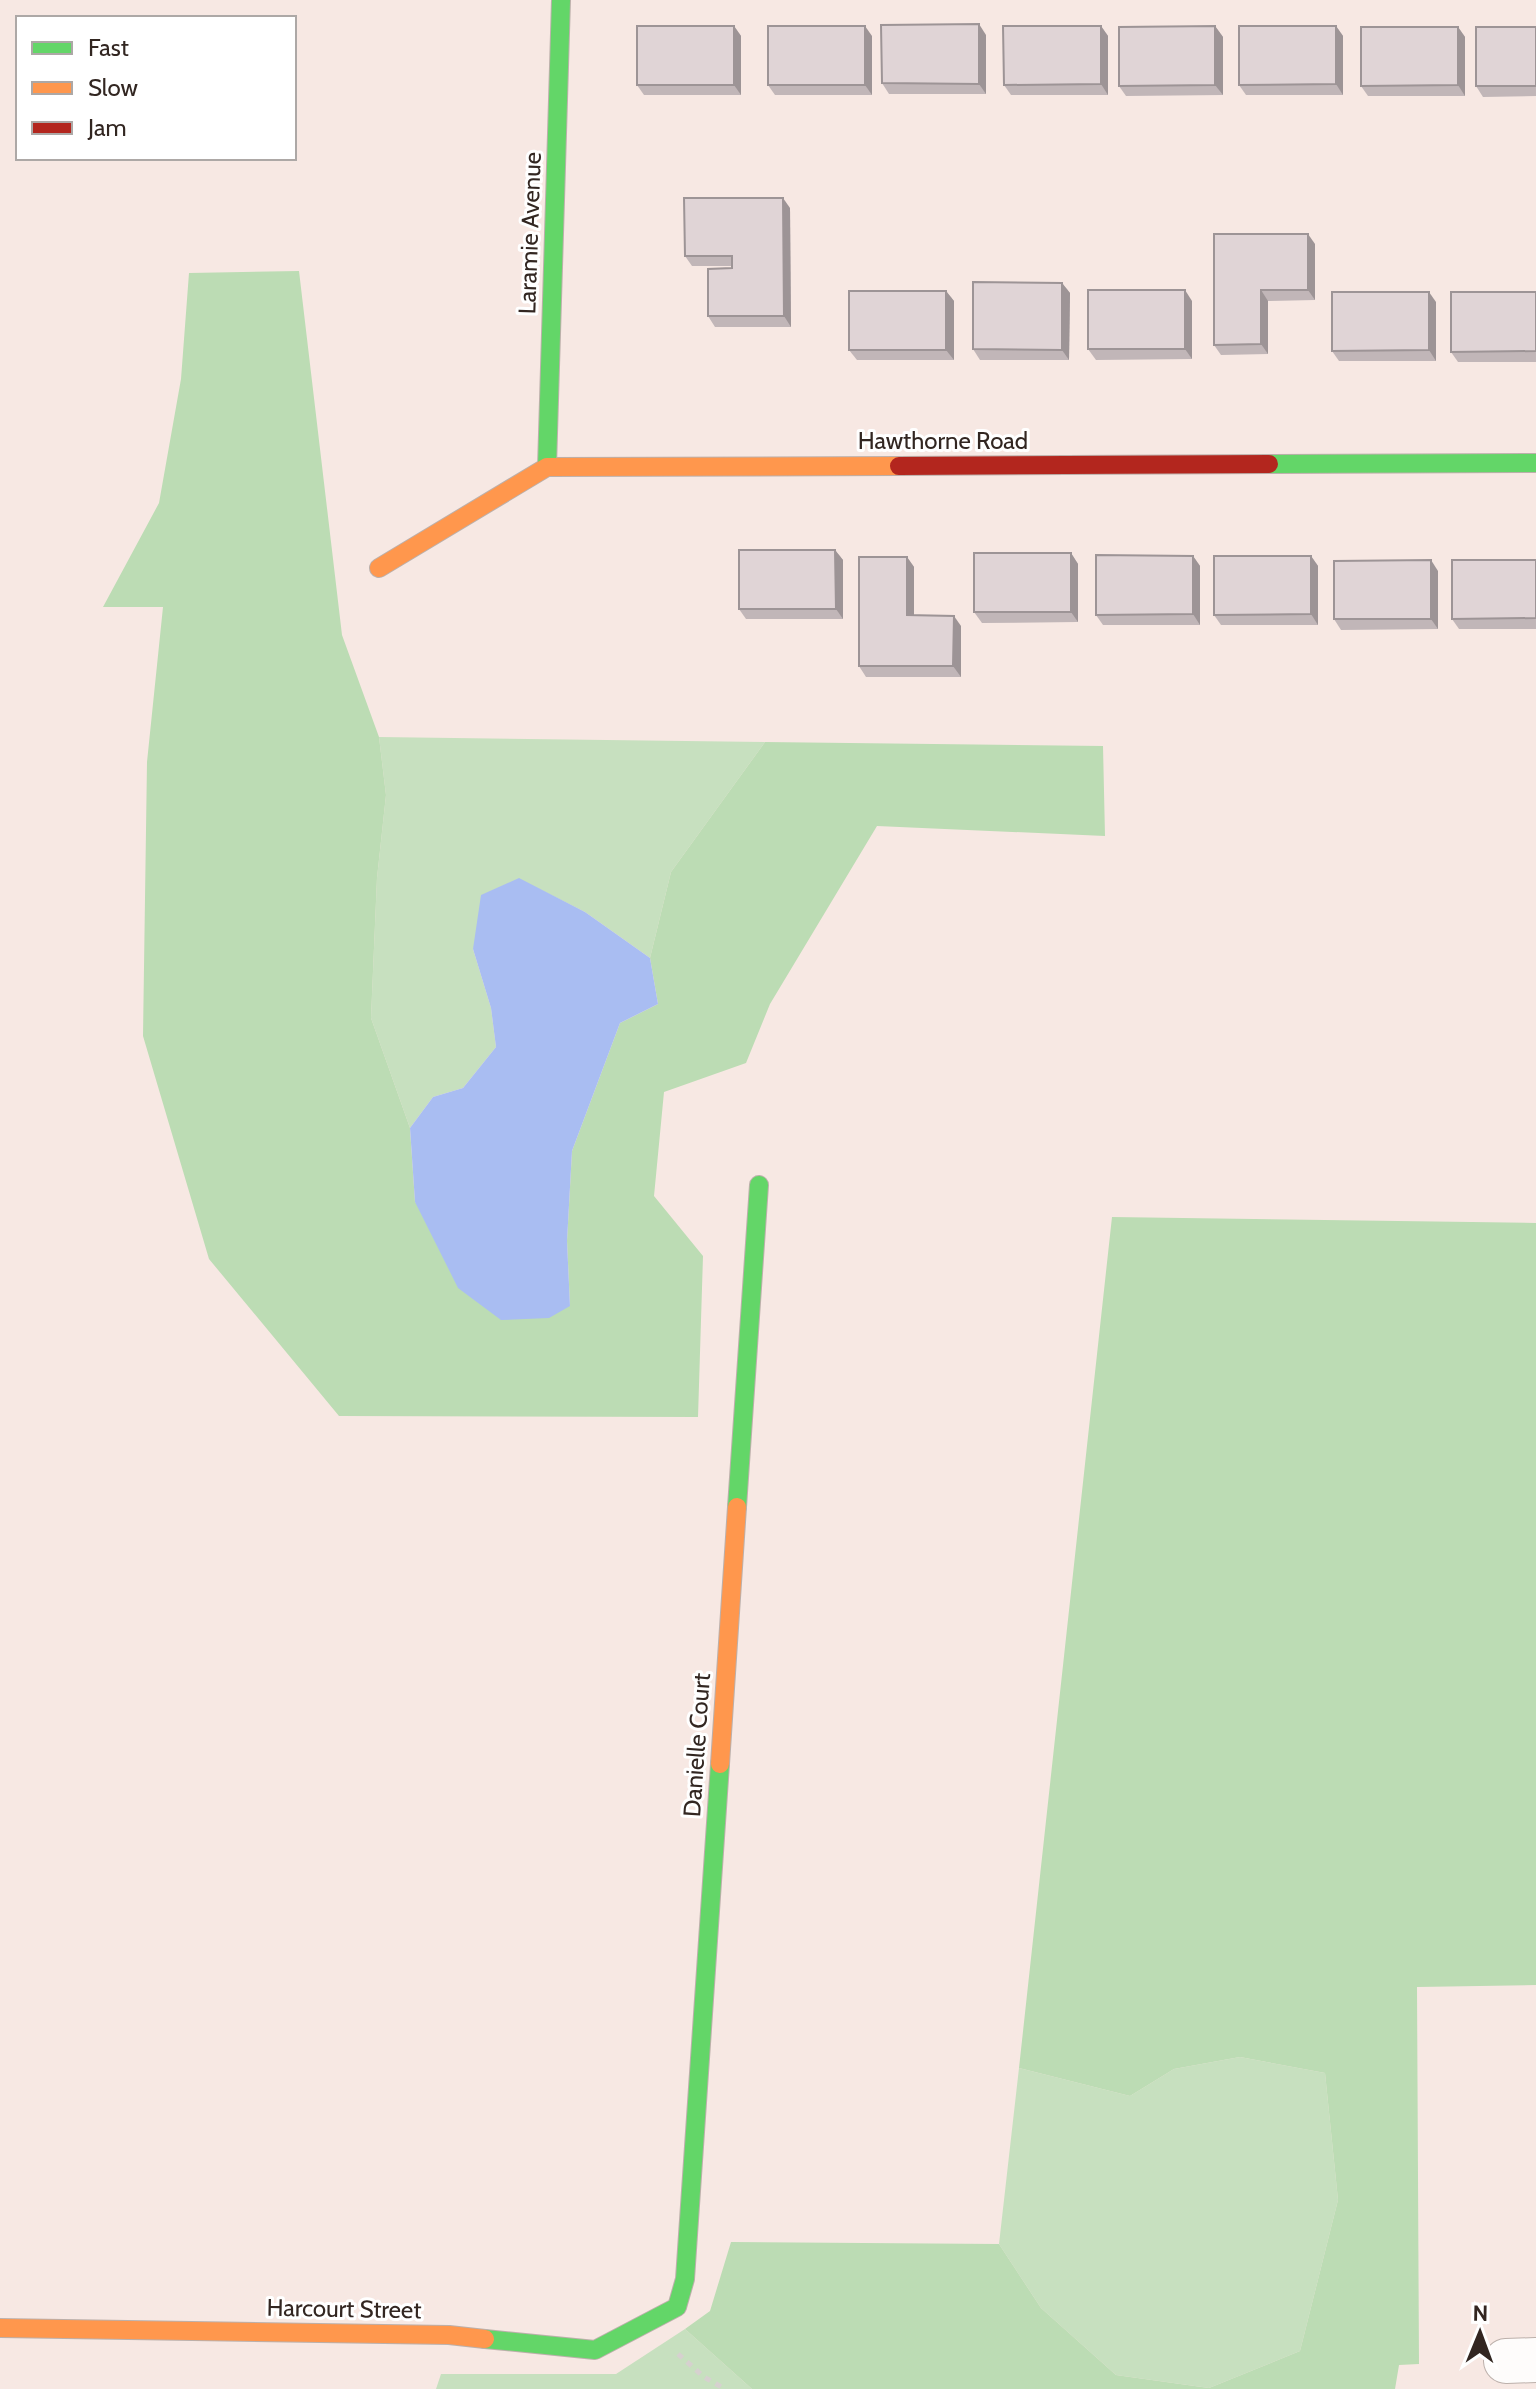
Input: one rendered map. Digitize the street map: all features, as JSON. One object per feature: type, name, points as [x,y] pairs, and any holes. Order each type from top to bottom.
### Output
[{"type":"street","name":"Laramie Avenue","points":[[547,467],[561,0]]},
{"type":"street","name":"Hawthorne Road","points":[[547,467],[1536,463]]},
{"type":"street","points":[[379,568],[547,467]]},
{"type":"street","name":"Danielle Court","points":[[677,2307],[687,2263],[759,1185]]},
{"type":"street","name":"Harcourt Street","points":[[0,2328],[449,2335],[595,2350],[677,2307]]},
{"type":"path","points":[[645,2324],[704,2377],[725,2389]]},
{"type":"green space","points":[[299,271],[342,635],[379,737],[386,795],[377,878],[371,1018],[410,1128],[415,1202],[570,1306],[567,1241],[572,1151],[620,1023],[658,1004],[650,958],[671,872],[765,742],[1103,746],[1105,836],[877,826],[770,1004],[746,1063],[664,1092],[654,1196],[703,1256],[698,1417],[339,1416],[209,1259],[143,1036],[147,762],[163,607],[103,607],[159,503],[181,379],[189,273]]},
{"type":"green space","points":[[379,737],[765,742],[671,872],[650,958],[585,912],[519,879],[473,949],[491,1008],[496,1047],[463,1088],[433,1097],[410,1128],[371,1018],[377,878],[386,795]]},
{"type":"green space","points":[[1112,1217],[1536,1223],[1536,1985],[1417,1987],[1419,2364],[1399,2365],[1395,2389],[752,2389],[685,2329],[710,2311],[731,2242],[999,2244],[1041,2308],[1116,2375],[1209,2388],[1300,2351],[1338,2200],[1325,2073],[1240,2057],[1174,2069],[1130,2096],[1019,2068]]},
{"type":"green space","points":[[1240,2057],[1325,2073],[1338,2200],[1300,2351],[1209,2388],[1116,2375],[1041,2308],[999,2244],[1019,2068],[1130,2096],[1174,2069]]},
{"type":"green space","points":[[685,2329],[752,2389],[436,2389],[441,2374],[616,2374]]},
{"type":"water","points":[[519,878],[585,912],[650,958],[658,1004],[620,1023],[572,1151],[567,1241],[570,1306],[549,1318],[501,1320],[458,1288],[415,1202],[410,1128],[433,1097],[463,1088],[496,1047],[491,1008],[473,949],[481,895]]},
{"type":"building","points":[[979,24],[979,84],[882,83],[881,25]]},
{"type":"building","points":[[637,26],[734,26],[734,85],[637,85]]},
{"type":"building","points":[[768,26],[865,26],[865,85],[768,85]]},
{"type":"building","points":[[1003,26],[1101,26],[1101,84],[1004,85]]},
{"type":"building","points":[[1215,26],[1215,85],[1119,86],[1119,27]]},
{"type":"building","points":[[1239,26],[1336,26],[1336,84],[1239,85]]},
{"type":"building","points":[[1361,27],[1458,27],[1458,85],[1361,86]]},
{"type":"building","points":[[1476,27],[1536,27],[1536,86],[1476,86]]},
{"type":"building","points":[[684,198],[783,198],[784,316],[708,316],[708,269],[732,268],[732,256],[685,256]]},
{"type":"building","points":[[1214,234],[1308,234],[1308,290],[1261,290],[1261,344],[1214,345]]},
{"type":"building","points":[[973,282],[1062,283],[1062,350],[973,349]]},
{"type":"building","points":[[1088,290],[1185,290],[1185,349],[1088,349]]},
{"type":"building","points":[[849,291],[946,291],[946,350],[849,350]]},
{"type":"building","points":[[1332,292],[1429,292],[1429,350],[1332,351]]},
{"type":"building","points":[[1451,292],[1536,292],[1536,351],[1451,352]]},
{"type":"building","points":[[739,550],[835,550],[836,609],[739,609]]},
{"type":"building","points":[[974,553],[1071,553],[1071,612],[974,612]]},
{"type":"building","points":[[1096,555],[1193,556],[1193,614],[1096,615]]},
{"type":"building","points":[[1214,556],[1311,556],[1311,614],[1214,615]]},
{"type":"building","points":[[859,557],[907,557],[907,615],[954,616],[953,666],[859,666]]},
{"type":"building","points":[[1431,560],[1431,619],[1334,619],[1334,561]]},
{"type":"building","points":[[1452,560],[1536,560],[1536,618],[1452,619]]},
{"type":"traffic: fast","points":[[547,467],[561,0]]},
{"type":"traffic: fast","points":[[1269,464],[1536,463]]},
{"type":"traffic: fast","points":[[737,1507],[759,1185]]},
{"type":"traffic: fast","points":[[485,2339],[595,2350],[677,2307],[685,2279],[720,1764]]},
{"type":"traffic: slow","points":[[379,568],[547,467],[899,466]]},
{"type":"traffic: slow","points":[[720,1764],[737,1507]]},
{"type":"traffic: slow","points":[[0,2328],[449,2335],[485,2339]]},
{"type":"traffic: jam","points":[[899,466],[1269,464]]}]
